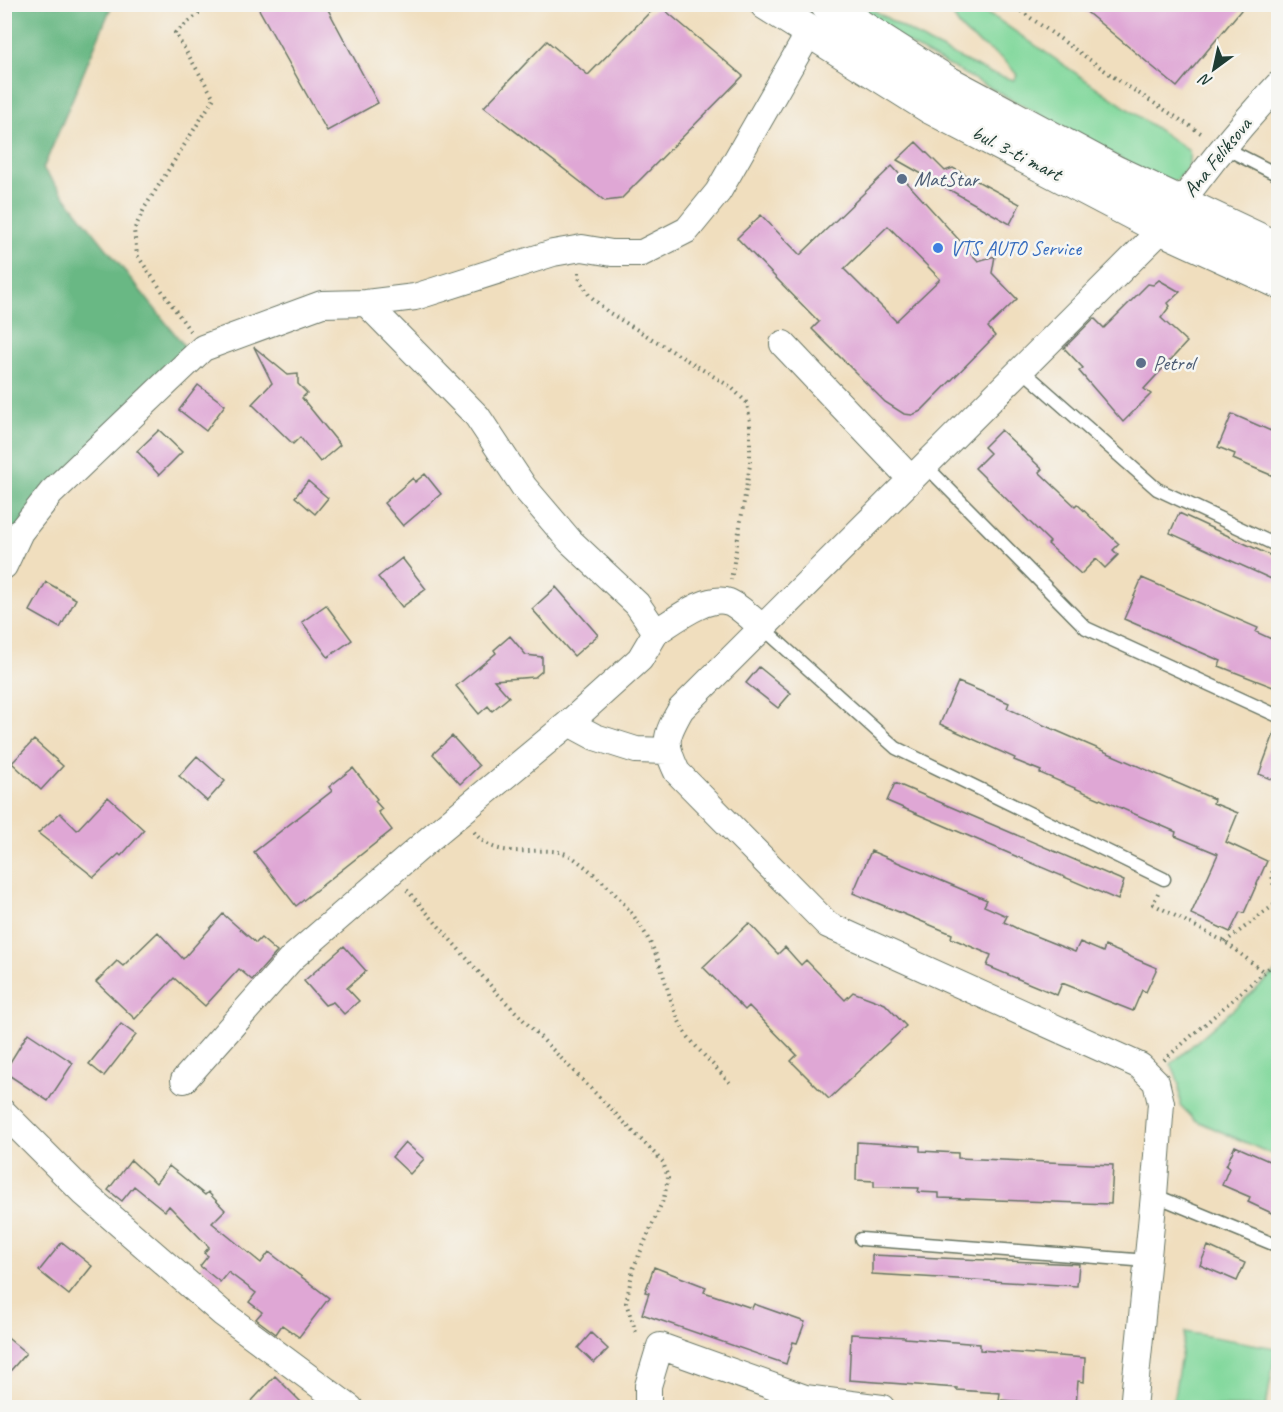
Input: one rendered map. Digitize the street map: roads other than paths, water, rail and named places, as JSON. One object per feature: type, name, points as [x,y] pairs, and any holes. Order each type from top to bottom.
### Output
[{"type":"street","name":"bul. 3-ti mart","points":[[766,4],[929,107],[1162,229],[1278,282]]},
{"type":"street","name":"bul. 3-ti mart","points":[[826,4],[946,81],[1116,172],[1278,248]]},
{"type":"street","points":[[4,566],[20,532],[51,493],[203,348],[322,304],[366,303],[416,297],[553,253],[582,248],[612,253],[642,253],[687,230],[718,192],[809,33]]},
{"type":"street","name":"Ana Feliksova","points":[[667,751],[669,730],[681,709],[1162,229],[1249,117],[1278,85]]},
{"type":"street","points":[[366,303],[477,416],[524,487],[570,541],[637,604],[656,632]]},
{"type":"street","points":[[783,344],[918,472]]},
{"type":"street","points":[[184,1080],[292,957],[569,723],[640,658],[656,632],[712,600],[729,602],[763,628]]},
{"type":"street","points":[[569,723],[596,737],[636,750],[667,751],[677,772],[828,926],[1140,1066],[1156,1082],[1161,1103],[1133,1407]]},
{"type":"street","points":[[4,1113],[85,1194],[222,1313],[350,1407]]},
{"type":"street","points":[[648,1407],[648,1386],[660,1346],[805,1398],[882,1407]]},
{"type":"lane","points":[[1225,148],[1278,175]]},
{"type":"lane","points":[[1021,369],[1157,489],[1278,546]]},
{"type":"lane","points":[[918,472],[1086,628],[1278,716]]},
{"type":"lane","points":[[763,628],[896,748],[1164,879]]},
{"type":"lane","points":[[1154,1195],[1278,1246]]},
{"type":"lane","points":[[861,1239],[1148,1261]]},
{"type":"place","name":"MatStar","points":[[902,179]]},
{"type":"place","name":"VTS AUTO Service","points":[[938,248]]},
{"type":"place","name":"Petrol","points":[[1141,363]]}]
